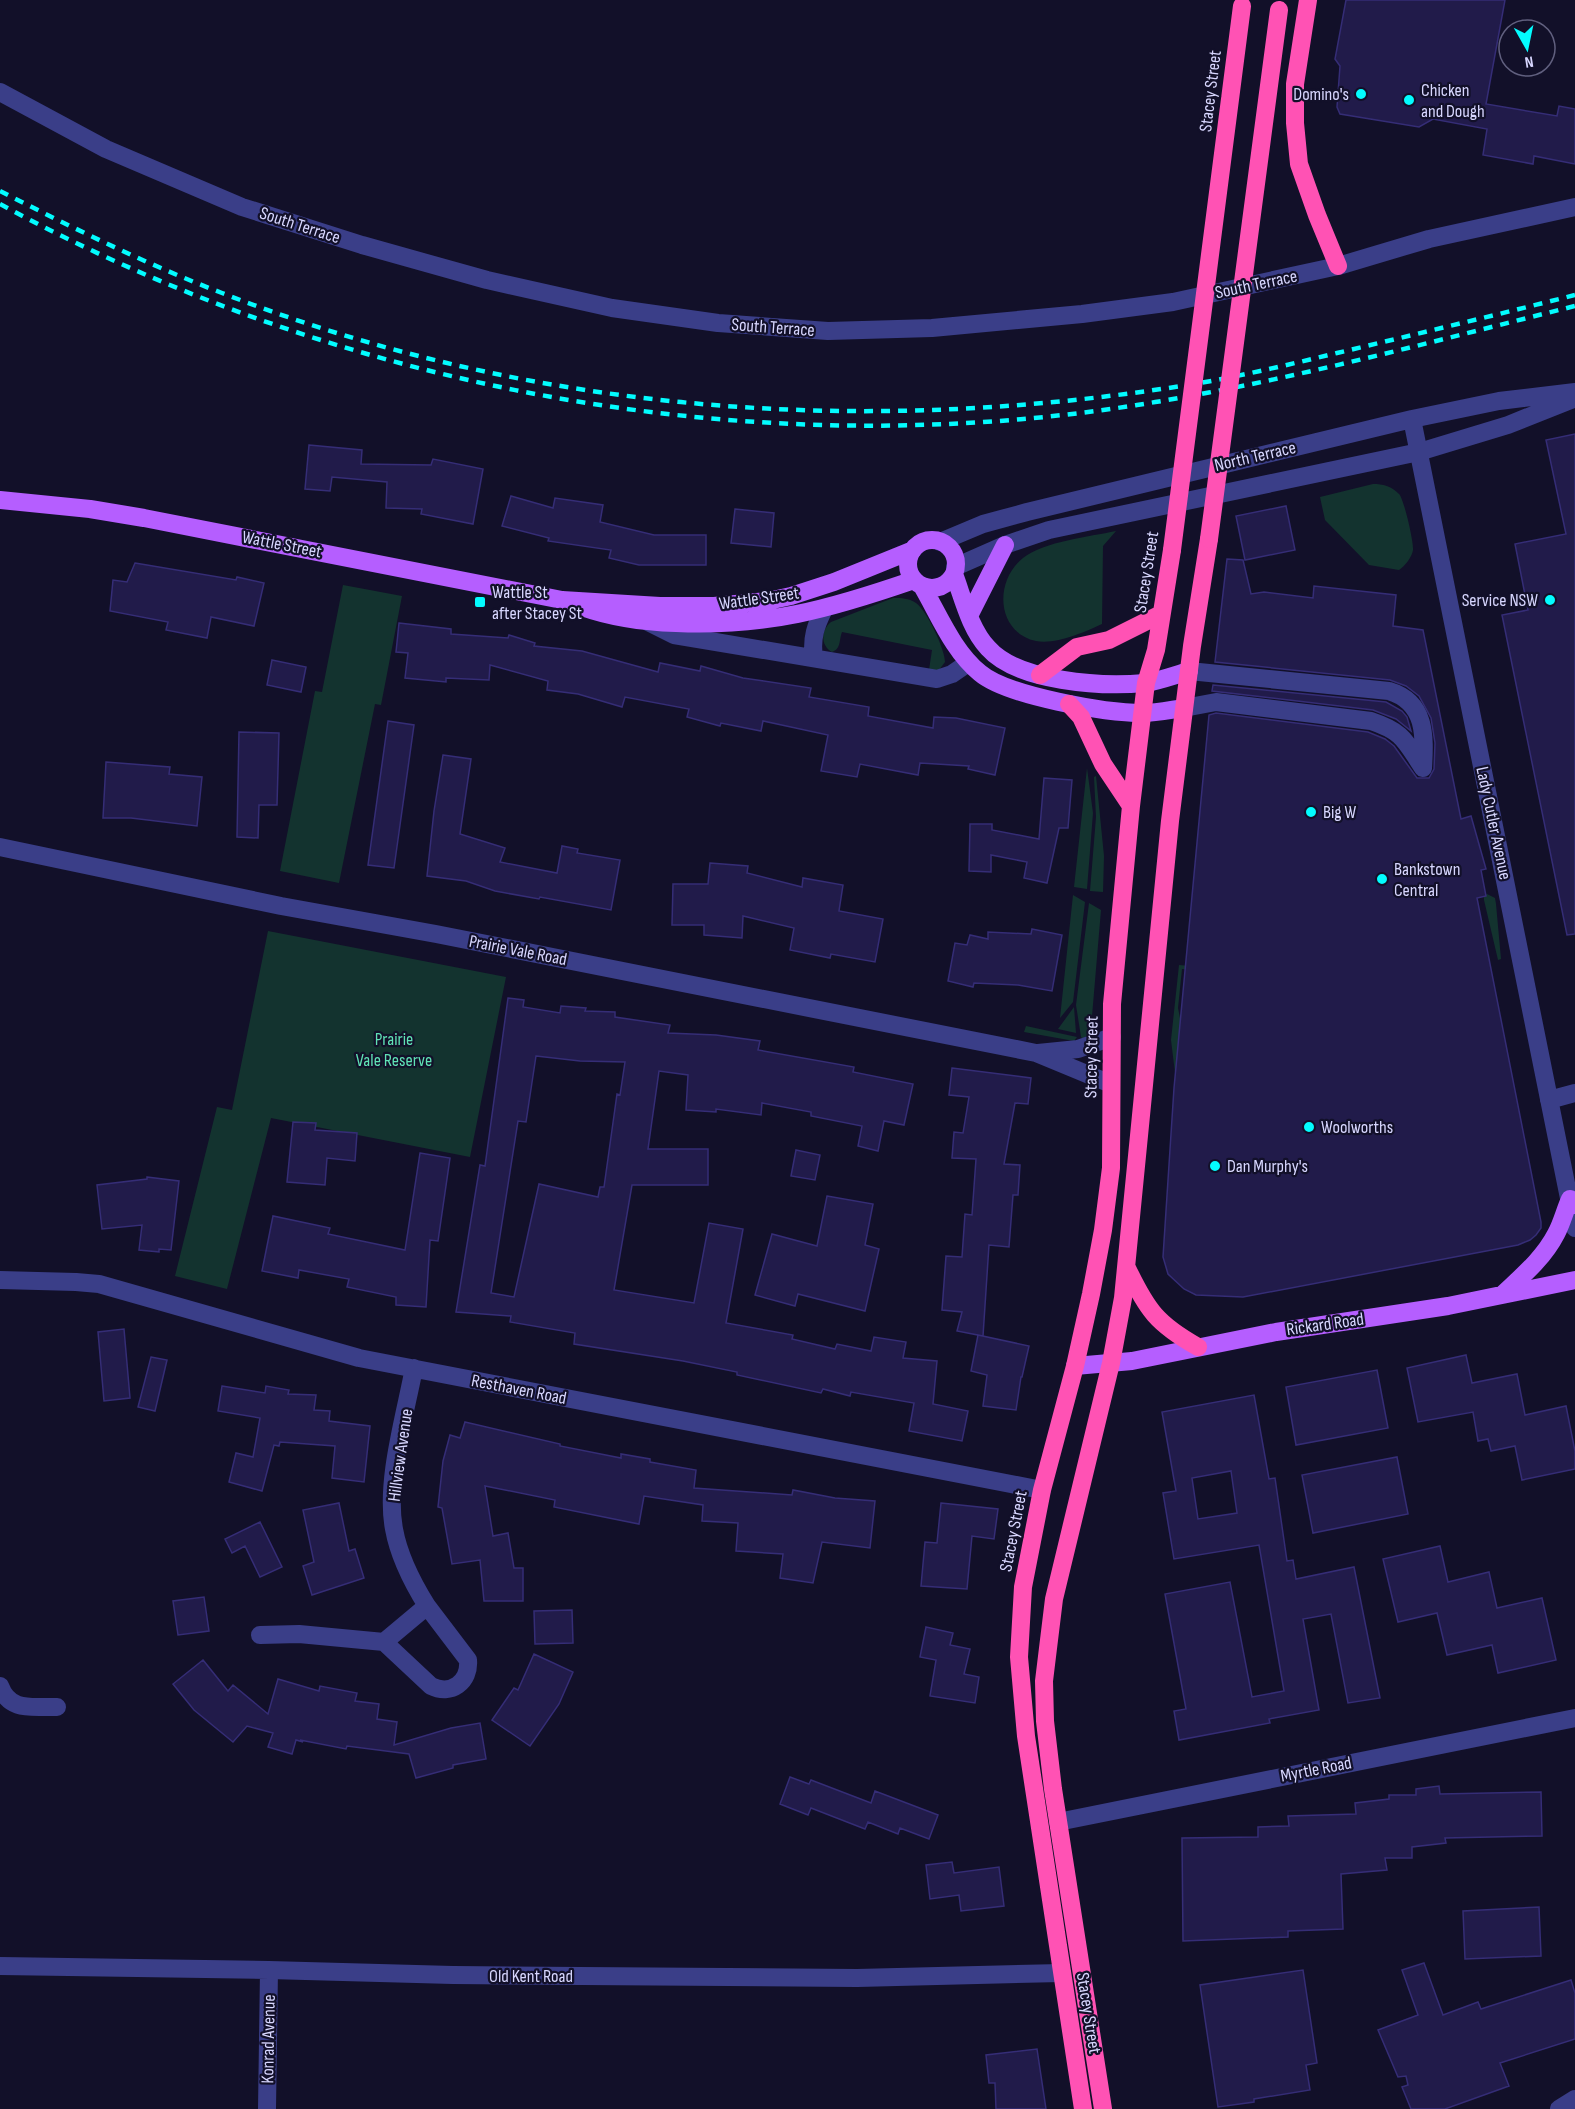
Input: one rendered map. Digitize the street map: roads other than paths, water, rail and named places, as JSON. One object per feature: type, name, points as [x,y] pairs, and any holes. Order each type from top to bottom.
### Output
[{"type":"highway","points":[[1308,0],[1295,84],[1295,123],[1299,164],[1338,266]]},
{"type":"highway","name":"Stacey Street","points":[[1083,2109],[1026,1736],[1019,1657],[1023,1587],[1042,1490],[1075,1366],[1103,1230],[1111,1168],[1113,1004],[1131,806],[1146,683],[1156,650],[1172,550],[1243,3]]},
{"type":"highway","name":"Stacey Street","points":[[1103,2109],[1058,1822],[1045,1721],[1046,1649],[1054,1599],[1074,1524],[1111,1363],[1127,1268],[1170,821],[1280,5]]},
{"type":"highway","points":[[1040,675],[1077,647],[1109,639],[1161,614]]},
{"type":"highway","points":[[1070,704],[1080,717],[1103,764],[1131,806]]},
{"type":"highway","points":[[1127,1268],[1152,1315],[1164,1326],[1198,1347]]},
{"type":"main road","name":"Wattle Street","points":[[0,500],[90,509],[144,518],[562,600],[660,606],[714,606],[768,601],[818,588],[913,550]]},
{"type":"main road","points":[[1184,708],[1144,713],[1070,704],[1007,688],[981,675],[959,651],[908,565],[913,550],[925,541],[940,542],[952,552],[969,616],[987,648],[1007,663],[1040,675],[1079,682],[1146,683],[1189,671]]},
{"type":"main road","points":[[969,616],[1005,545]]},
{"type":"main road","points":[[918,583],[930,588],[944,585],[955,570]]},
{"type":"main road","name":"Wattle Street","points":[[562,600],[607,616],[648,622],[712,625],[794,616],[918,583]]},
{"type":"main road","points":[[1501,1296],[1547,1250],[1572,1202]]},
{"type":"main road","name":"Rickard Road","points":[[1075,1366],[1111,1363],[1276,1332],[1448,1306],[1575,1280]]},
{"type":"street","name":"South Terrace","points":[[0,92],[106,149],[242,207],[362,245],[487,280],[612,308],[707,321],[828,331],[944,327],[1082,315],[1173,302],[1338,266],[1429,239],[1575,207]]},
{"type":"street","name":"North Terrace","points":[[940,542],[983,524],[1028,512],[1413,419],[1499,401],[1575,392]]},
{"type":"street","name":"North Terrace","points":[[955,570],[1005,545],[1049,530],[1092,519],[1419,452],[1508,425],[1575,399]]},
{"type":"street","name":"Lady Cutler Avenue","points":[[1413,419],[1549,1100],[1572,1202],[1575,1228]]},
{"type":"street","name":"Wattle Street","points":[[814,657],[812,645],[814,628],[824,609]]},
{"type":"street","name":"Wattle Street","points":[[648,622],[674,634],[937,679],[952,674],[968,663]]},
{"type":"street","points":[[1184,708],[1216,702],[1371,721],[1400,733],[1423,768],[1424,747],[1421,723],[1410,701],[1402,695],[1389,691],[1189,671]]},
{"type":"street","name":"Prairie Vale Road","points":[[0,847],[281,906],[436,934],[1036,1053],[1111,1083]]},
{"type":"street","name":"Prairie Vale Road","points":[[1036,1053],[1078,1049],[1112,1037]]},
{"type":"street","points":[[1549,1100],[1575,1093]]},
{"type":"street","name":"Resthaven Road","points":[[0,1280],[99,1284],[338,1353],[1042,1490]]},
{"type":"street","name":"Hillview Avenue","points":[[384,1642],[431,1686],[438,1689],[447,1690],[462,1682],[467,1674],[468,1660],[413,1584],[394,1530],[392,1510],[396,1460],[414,1368]]},
{"type":"street","points":[[260,1635],[298,1634],[384,1642],[427,1606]]},
{"type":"street","points":[[0,1686],[4,1697],[15,1706],[57,1707]]},
{"type":"street","name":"Myrtle Road","points":[[1058,1822],[1575,1718]]},
{"type":"street","name":"Old Kent Road","points":[[0,1966],[269,1970],[453,1976],[845,1978],[1062,1972]]},
{"type":"street","name":"Konrad Avenue","points":[[267,2109],[269,1970]]},
{"type":"street","points":[[1559,2109],[1575,2099]]},
{"type":"railway","points":[[0,191],[166,270],[222,293],[336,333],[451,364],[568,387],[685,403],[804,410],[922,410],[1042,403],[1161,389],[1272,368],[1575,295]]},
{"type":"railway","points":[[0,204],[132,269],[268,322],[409,365],[552,397],[698,417],[845,425],[991,422],[1137,405],[1302,373],[1575,306]]},
{"type":"place","name":"Domino's","points":[[1361,94]]},
{"type":"place","name":"Chicken and Dough","points":[[1409,100]]},
{"type":"place","name":"Service NSW","points":[[1550,600]]},
{"type":"place","name":"Wattle St after Stacey St","points":[[480,602]]},
{"type":"place","name":"Big W","points":[[1311,812]]},
{"type":"place","name":"Bankstown Central","points":[[1382,879]]},
{"type":"place","name":"Woolworths","points":[[1309,1127]]},
{"type":"place","name":"Dan Murphy's","points":[[1215,1166]]},
{"type":"park label","name":"Prairie Vale Reserve","points":[[394,1049]]}]
